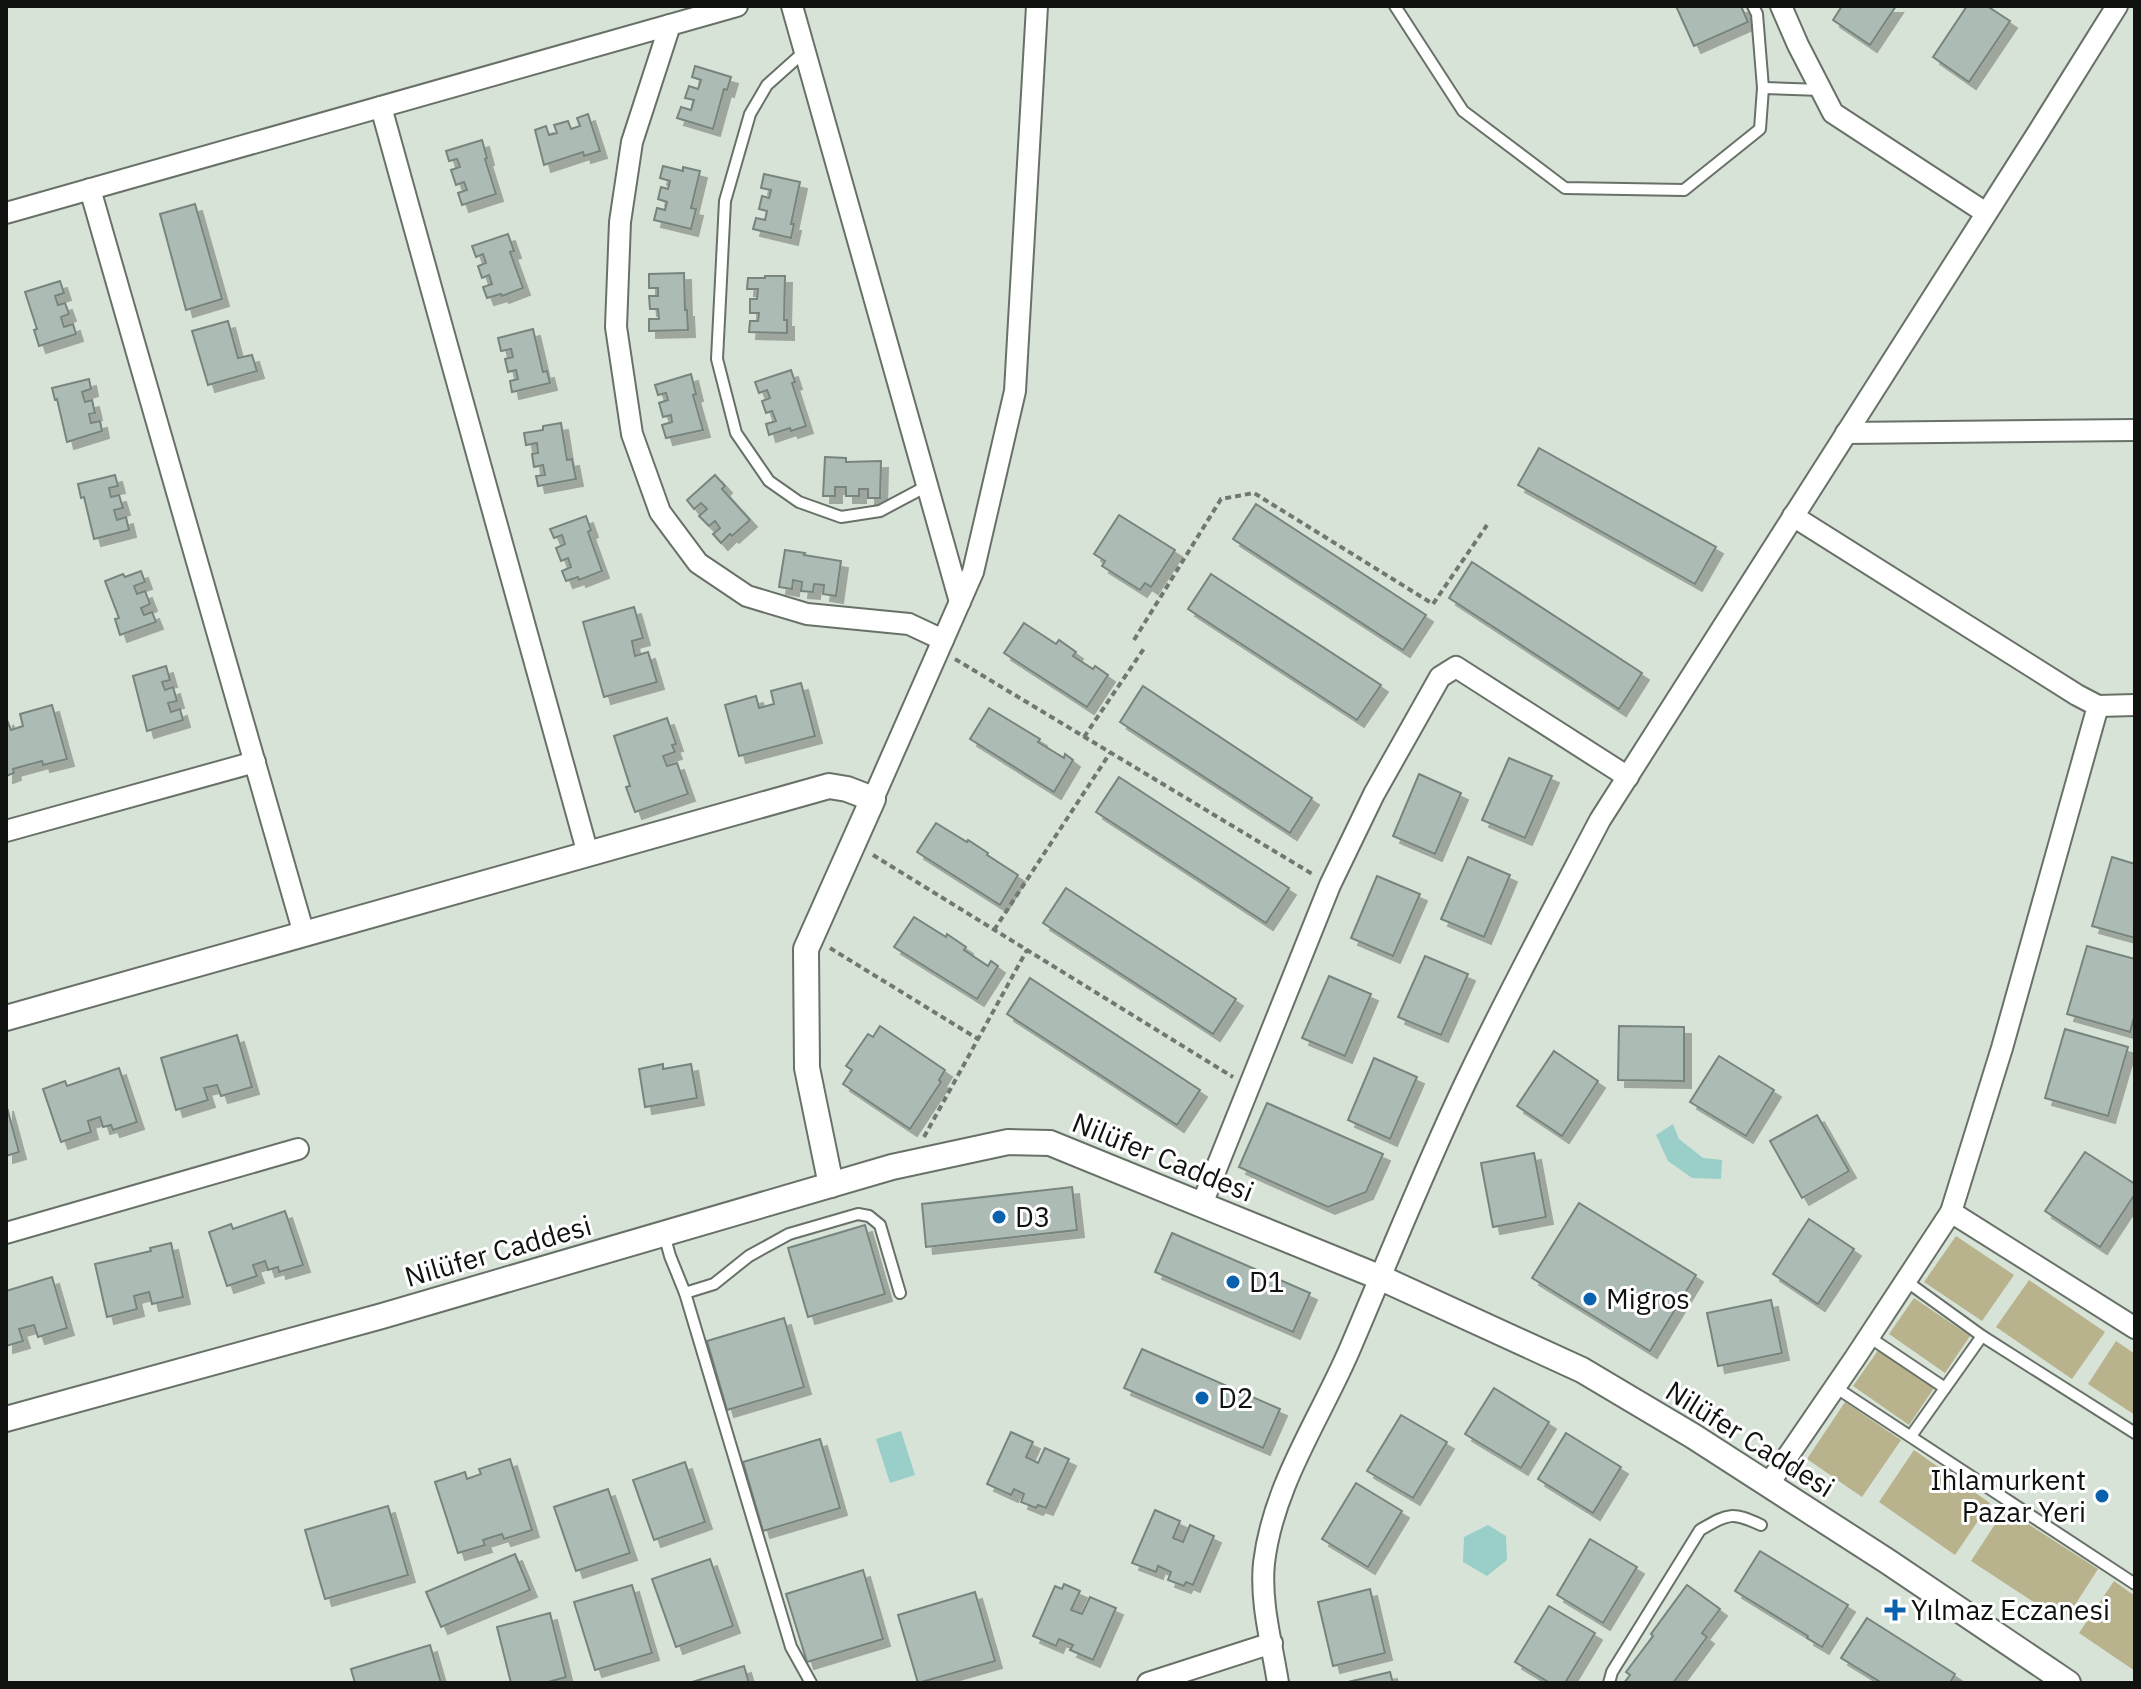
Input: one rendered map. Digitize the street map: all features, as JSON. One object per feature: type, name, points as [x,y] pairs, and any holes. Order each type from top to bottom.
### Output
[{"type":"street","points":[[6,213],[737,6]]},
{"type":"street","points":[[792,6],[960,602]]},
{"type":"street","points":[[831,1185],[807,1068],[806,949],[973,572],[1015,391],[1037,6]]},
{"type":"street","points":[[1781,6],[1833,113],[1986,213]]},
{"type":"street","points":[[1278,1683],[1264,1597],[1264,1563],[1287,1479],[1348,1353],[1469,1075],[1593,833],[2117,6]]},
{"type":"street","points":[[670,25],[632,142],[620,222],[616,327],[632,434],[660,512],[698,563],[747,596],[807,614],[909,624],[941,645]]},
{"type":"street","points":[[381,107],[588,854]]},
{"type":"street","points":[[90,189],[304,934]]},
{"type":"street","points":[[1846,433],[2135,430]]},
{"type":"street","points":[[1793,516],[2098,706],[2135,705]]},
{"type":"street","points":[[1202,1204],[1330,885],[1374,794],[1440,677],[1456,667],[1628,777]]},
{"type":"street","points":[[1768,1485],[1951,1212],[2002,1048],[2098,706]]},
{"type":"street","points":[[6,831],[255,762]]},
{"type":"street","points":[[6,1018],[829,786],[873,799]]},
{"type":"street","name":"Nilüfer Caddesi","points":[[6,1419],[382,1316],[910,1163],[1008,1142],[1050,1143],[1379,1277],[1582,1370],[1693,1436],[2068,1683]]},
{"type":"street","points":[[6,1233],[298,1149]]},
{"type":"street","points":[[1951,1212],[2135,1328]]},
{"type":"street","points":[[1148,1683],[1272,1643]]},
{"type":"lane","points":[[1395,6],[1463,111],[1565,188],[1684,190],[1760,129],[1763,88],[1757,14],[1753,6]]},
{"type":"lane","points":[[805,51],[767,85],[750,114],[725,201],[717,359],[736,433],[769,481],[799,502],[841,517],[880,511],[927,486]]},
{"type":"lane","points":[[1763,88],[1821,90]]},
{"type":"lane","points":[[685,1293],[714,1284],[749,1256],[789,1234],[858,1214],[869,1216],[880,1225],[900,1293]]},
{"type":"lane","points":[[664,1234],[685,1293],[791,1647],[811,1683]]},
{"type":"lane","points":[[1906,1281],[1982,1336],[2135,1433]]},
{"type":"lane","points":[[1911,1436],[1982,1336]]},
{"type":"lane","points":[[1869,1337],[1945,1388]]},
{"type":"lane","points":[[1835,1387],[2135,1584]]},
{"type":"lane","points":[[1609,1683],[1612,1672],[1700,1530],[1723,1517],[1740,1515],[1761,1525]]},
{"type":"path","points":[[1134,640],[1221,499],[1254,493],[1433,604],[1487,525]]},
{"type":"path","points":[[941,645],[1084,737],[1330,885]]},
{"type":"path","points":[[1084,737],[1145,647]]},
{"type":"path","points":[[994,930],[1110,753]]},
{"type":"path","points":[[853,843],[1249,1087]]},
{"type":"path","points":[[811,936],[978,1039]]},
{"type":"path","points":[[910,1163],[1027,950]]},
{"type":"shaded area","points":[[1956,1236],[2014,1275],[1982,1321],[1924,1282]]},
{"type":"shaded area","points":[[2029,1280],[2105,1332],[2072,1379],[1996,1327]]},
{"type":"shaded area","points":[[1914,1298],[1970,1336],[1945,1373],[1889,1334]]},
{"type":"shaded area","points":[[2116,1341],[2135,1354],[2135,1415],[2088,1384]]},
{"type":"shaded area","points":[[1879,1349],[1934,1388],[1909,1425],[1853,1386]]},
{"type":"shaded area","points":[[1845,1402],[1901,1440],[1862,1497],[1807,1459]]},
{"type":"shaded area","points":[[1914,1450],[1990,1503],[1955,1555],[1879,1502]]},
{"type":"shaded area","points":[[2005,1509],[2098,1569],[2064,1622],[1971,1561]]},
{"type":"shaded area","points":[[2114,1581],[2135,1596],[2135,1671],[2079,1633]]},
{"type":"water","points":[[1673,1124],[1679,1139],[1703,1158],[1722,1160],[1721,1179],[1692,1178],[1668,1161],[1656,1135]]},
{"type":"water","points":[[901,1431],[915,1475],[890,1483],[876,1439]]},
{"type":"water","points":[[1488,1525],[1506,1536],[1507,1560],[1487,1576],[1463,1562],[1464,1537]]},
{"type":"building","points":[[1676,6],[1741,6],[1748,22],[1694,46]]},
{"type":"building","points":[[1842,6],[1896,6],[1870,45],[1833,20]]},
{"type":"building","points":[[1967,6],[1987,6],[2010,21],[1969,82],[1933,57]]},
{"type":"building","points":[[695,66],[731,77],[727,90],[724,89],[713,129],[677,118],[681,107],[691,110],[694,100],[685,98],[689,86],[698,89],[701,80],[692,77]]},
{"type":"building","points":[[588,114],[600,151],[584,156],[583,152],[544,165],[535,130],[546,126],[549,135],[557,133],[554,125],[568,121],[571,129],[580,126],[577,118]]},
{"type":"building","points":[[482,140],[496,194],[462,205],[458,193],[467,190],[464,182],[456,185],[451,170],[460,167],[457,159],[449,161],[446,151]]},
{"type":"building","points":[[663,166],[700,171],[691,208],[696,209],[691,229],[654,220],[657,208],[665,210],[667,202],[658,199],[661,187],[668,189],[670,181],[660,178]]},
{"type":"building","points":[[764,174],[800,182],[791,238],[753,229],[756,218],[765,220],[767,211],[759,209],[762,196],[769,198],[771,190],[761,188]]},
{"type":"building","points":[[195,204],[222,299],[186,310],[160,214]]},
{"type":"building","points":[[508,234],[514,251],[510,252],[523,288],[487,298],[483,287],[492,284],[489,275],[482,278],[478,266],[486,263],[483,254],[476,257],[472,246]]},
{"type":"building","points":[[684,273],[688,330],[649,331],[649,319],[659,319],[658,309],[650,309],[649,296],[658,296],[658,288],[649,288],[649,274]]},
{"type":"building","points":[[785,276],[784,320],[787,320],[787,333],[749,332],[750,321],[758,321],[759,313],[750,313],[750,299],[757,299],[758,289],[747,289],[748,278]]},
{"type":"building","points":[[60,281],[64,293],[55,296],[58,305],[65,303],[69,314],[61,317],[64,327],[73,324],[76,334],[39,346],[25,292]]},
{"type":"building","points":[[228,321],[238,358],[252,355],[257,371],[208,385],[192,331]]},
{"type":"building","points":[[533,329],[543,372],[547,371],[550,383],[512,392],[510,381],[518,379],[516,370],[508,372],[505,359],[513,357],[511,349],[501,351],[498,338]]},
{"type":"building","points":[[791,370],[806,426],[769,435],[766,424],[776,421],[772,411],[766,413],[762,401],[770,398],[767,390],[759,393],[755,382]]},
{"type":"building","points":[[691,374],[696,394],[693,395],[703,430],[666,438],[662,425],[672,422],[671,415],[663,417],[659,403],[668,400],[666,393],[658,395],[655,385]]},
{"type":"building","points":[[89,379],[91,389],[82,392],[85,402],[92,400],[95,413],[89,414],[91,423],[100,421],[102,431],[67,442],[52,388]]},
{"type":"building","points":[[561,423],[567,460],[572,459],[576,479],[538,486],[536,476],[545,475],[543,465],[534,467],[532,454],[538,453],[537,443],[526,445],[524,433]]},
{"type":"building","points":[[1539,448],[1716,547],[1695,584],[1518,485]]},
{"type":"building","points":[[825,457],[846,458],[846,462],[881,461],[880,498],[868,498],[868,489],[859,489],[859,496],[846,496],[846,487],[835,487],[835,496],[823,496]]},
{"type":"building","points":[[115,475],[118,486],[109,488],[111,497],[119,495],[123,508],[114,510],[117,520],[126,517],[129,530],[94,539],[78,484]]},
{"type":"building","points":[[715,475],[725,486],[722,489],[750,520],[721,543],[713,534],[720,528],[715,521],[709,526],[699,516],[707,509],[701,503],[694,509],[687,500]]},
{"type":"building","points":[[1256,504],[1426,615],[1403,650],[1233,539]]},
{"type":"building","points":[[1119,515],[1175,550],[1151,587],[1145,583],[1140,590],[1102,566],[1105,561],[1094,554]]},
{"type":"building","points":[[586,516],[591,530],[588,532],[602,571],[579,580],[578,577],[566,581],[562,571],[571,567],[568,558],[561,561],[556,548],[565,544],[562,535],[554,538],[550,529]]},
{"type":"building","points":[[785,550],[841,561],[836,596],[823,594],[824,585],[814,584],[813,592],[801,591],[802,582],[793,580],[792,589],[779,587]]},
{"type":"building","points":[[1472,562],[1642,673],[1619,709],[1449,598]]},
{"type":"building","points":[[141,571],[145,582],[134,586],[137,594],[145,591],[150,604],[141,608],[144,615],[152,612],[156,622],[120,635],[115,619],[119,618],[105,581]]},
{"type":"building","points":[[1211,574],[1381,685],[1357,720],[1188,609]]},
{"type":"building","points":[[634,607],[643,638],[632,641],[635,656],[648,652],[657,682],[604,697],[583,622]]},
{"type":"building","points":[[1024,623],[1056,644],[1059,640],[1076,652],[1073,656],[1108,675],[1087,707],[1004,653]]},
{"type":"building","points":[[166,666],[170,680],[162,682],[165,690],[173,687],[177,701],[168,703],[171,712],[180,709],[183,720],[147,731],[133,676]]},
{"type":"building","points":[[801,683],[815,736],[739,756],[725,705],[756,696],[759,708],[774,704],[771,691]]},
{"type":"building","points":[[1143,686],[1312,798],[1290,833],[1120,722]]},
{"type":"building","points":[[52,705],[67,759],[43,765],[42,761],[13,769],[14,773],[6,776],[6,718],[11,730],[23,726],[20,714]]},
{"type":"building","points":[[989,708],[1040,739],[1038,742],[1073,760],[1054,792],[970,739]]},
{"type":"building","points":[[667,718],[676,744],[672,745],[675,752],[663,756],[667,766],[677,763],[688,794],[635,812],[614,736]]},
{"type":"building","points":[[1509,758],[1552,776],[1525,838],[1482,820]]},
{"type":"building","points":[[1419,774],[1461,793],[1435,854],[1393,836]]},
{"type":"building","points":[[1119,777],[1289,888],[1266,923],[1096,812]]},
{"type":"building","points":[[936,823],[968,840],[1018,875],[1000,905],[917,852]]},
{"type":"building","points":[[1468,857],[1510,875],[1484,937],[1441,919]]},
{"type":"building","points":[[2112,857],[2135,864],[2135,938],[2092,926]]},
{"type":"building","points":[[1377,876],[1420,894],[1393,956],[1351,938]]},
{"type":"building","points":[[1066,888],[1236,999],[1213,1034],[1043,923]]},
{"type":"building","points":[[914,917],[946,937],[947,934],[988,966],[991,961],[998,966],[977,999],[894,947]]},
{"type":"building","points":[[2087,946],[2135,959],[2135,1014],[2130,1032],[2067,1014]]},
{"type":"building","points":[[1425,956],[1468,974],[1441,1035],[1398,1017]]},
{"type":"building","points":[[1329,976],[1371,994],[1345,1056],[1302,1038]]},
{"type":"building","points":[[1030,978],[1200,1090],[1177,1125],[1007,1014]]},
{"type":"building","points":[[880,1026],[945,1070],[939,1080],[941,1082],[910,1129],[843,1084],[852,1070],[846,1066],[868,1034],[873,1037]]},
{"type":"building","points":[[1619,1026],[1684,1027],[1684,1081],[1618,1080]]},
{"type":"building","points":[[2065,1029],[2128,1047],[2108,1116],[2045,1098]]},
{"type":"building","points":[[237,1035],[252,1087],[221,1096],[217,1085],[204,1088],[208,1100],[176,1110],[161,1058]]},
{"type":"building","points":[[1554,1051],[1598,1081],[1562,1136],[1517,1106]]},
{"type":"building","points":[[1719,1056],[1774,1090],[1746,1136],[1690,1102]]},
{"type":"building","points":[[1374,1058],[1417,1077],[1390,1139],[1348,1120]]},
{"type":"building","points":[[663,1064],[663,1069],[691,1064],[697,1098],[645,1107],[639,1069]]},
{"type":"building","points":[[119,1068],[137,1122],[113,1130],[111,1125],[103,1127],[100,1117],[88,1121],[91,1132],[61,1142],[43,1089],[65,1081],[67,1086]]},
{"type":"building","points":[[1267,1103],[1383,1154],[1366,1192],[1328,1207],[1239,1167]]},
{"type":"building","points":[[6,1104],[19,1152],[6,1156]]},
{"type":"building","points":[[1817,1115],[1849,1171],[1802,1198],[1770,1141]]},
{"type":"building","points":[[2085,1152],[2135,1184],[2135,1194],[2100,1247],[2045,1211]]},
{"type":"building","points":[[1534,1153],[1546,1217],[1493,1227],[1481,1163]]},
{"type":"building","name":"D3","points":[[1072,1187],[1077,1230],[926,1247],[922,1204]]},
{"type":"building","points":[[1579,1203],[1696,1275],[1650,1351],[1532,1278]]},
{"type":"building","points":[[285,1211],[303,1265],[279,1272],[278,1267],[268,1270],[265,1261],[253,1265],[257,1276],[227,1286],[209,1232],[231,1224],[233,1229]]},
{"type":"building","points":[[1809,1219],[1854,1249],[1818,1304],[1773,1274]]},
{"type":"building","points":[[865,1225],[885,1294],[808,1317],[788,1248]]},
{"type":"building","name":"D1","points":[[1172,1233],[1310,1293],[1293,1332],[1155,1272]]},
{"type":"building","points":[[171,1243],[183,1297],[152,1304],[149,1292],[134,1296],[137,1309],[107,1317],[95,1264]]},
{"type":"building","points":[[52,1277],[67,1328],[38,1337],[34,1325],[19,1329],[23,1341],[6,1346],[6,1291]]},
{"type":"building","points":[[1771,1300],[1782,1353],[1718,1366],[1707,1313]]},
{"type":"building","points":[[784,1318],[804,1387],[727,1410],[707,1341]]},
{"type":"building","name":"D2","points":[[1142,1349],[1280,1409],[1263,1448],[1124,1388]]},
{"type":"building","points":[[1494,1388],[1549,1422],[1521,1468],[1465,1434]]},
{"type":"building","points":[[1401,1415],[1447,1442],[1413,1498],[1367,1471]]},
{"type":"building","points":[[1011,1432],[1033,1442],[1026,1457],[1038,1463],[1045,1448],[1069,1459],[1046,1508],[1021,1502],[1024,1494],[1014,1489],[1011,1495],[987,1484]]},
{"type":"building","points":[[1566,1433],[1621,1467],[1593,1513],[1538,1479]]},
{"type":"building","points":[[820,1439],[840,1508],[763,1531],[743,1462]]},
{"type":"building","points":[[510,1459],[532,1530],[504,1539],[502,1534],[483,1540],[485,1545],[458,1553],[435,1482],[465,1472],[467,1479],[481,1474],[479,1469]]},
{"type":"building","points":[[685,1462],[705,1522],[654,1540],[633,1480]]},
{"type":"building","points":[[1356,1483],[1402,1511],[1368,1567],[1322,1539]]},
{"type":"building","points":[[608,1489],[630,1553],[576,1571],[554,1507]]},
{"type":"building","points":[[388,1506],[408,1575],[325,1599],[305,1530]]},
{"type":"building","points":[[1155,1510],[1180,1521],[1173,1538],[1183,1542],[1190,1525],[1214,1536],[1193,1585],[1186,1582],[1184,1586],[1168,1580],[1171,1572],[1158,1566],[1156,1572],[1132,1563]]},
{"type":"building","points":[[1590,1539],[1637,1567],[1603,1623],[1557,1595]]},
{"type":"building","points":[[1760,1551],[1848,1605],[1822,1647],[1735,1591]]},
{"type":"building","points":[[515,1554],[530,1590],[441,1627],[426,1592]]},
{"type":"building","points":[[710,1559],[733,1626],[676,1647],[652,1579]]},
{"type":"building","points":[[863,1570],[883,1639],[807,1662],[786,1594]]},
{"type":"building","points":[[1064,1584],[1080,1591],[1071,1610],[1082,1614],[1090,1597],[1116,1608],[1093,1660],[1070,1650],[1073,1645],[1059,1639],[1056,1646],[1033,1636],[1055,1586],[1062,1589]]},
{"type":"building","points":[[632,1585],[652,1653],[595,1670],[574,1602]]},
{"type":"building","points":[[1687,1585],[1720,1609],[1702,1633],[1707,1637],[1673,1683],[1624,1683],[1630,1675],[1626,1672]]},
{"type":"building","points":[[1370,1589],[1385,1653],[1333,1666],[1318,1602]]},
{"type":"building","points":[[975,1592],[995,1661],[918,1683],[898,1615]]},
{"type":"building","points":[[1549,1606],[1595,1633],[1565,1683],[1550,1683],[1515,1662]]},
{"type":"building","points":[[550,1613],[566,1677],[545,1683],[511,1683],[497,1627]]},
{"type":"building","points":[[1867,1618],[1955,1674],[1950,1683],[1882,1683],[1841,1658]]},
{"type":"building","points":[[430,1645],[441,1683],[355,1683],[351,1669]]},
{"type":"building","points":[[744,1666],[749,1683],[689,1683]]},
{"type":"building","points":[[1390,1672],[1393,1683],[1344,1683]]},
{"type":"place","name":"D3","points":[[999,1217]]},
{"type":"place","name":"D1","points":[[1233,1282]]},
{"type":"place","name":"Migros","points":[[1590,1299]]},
{"type":"place","name":"D2","points":[[1202,1398]]},
{"type":"place","name":"Ihlamurkent Pazar Yeri","points":[[2102,1496]]},
{"type":"place","name":"Yılmaz Eczanesi","points":[[1895,1610]]}]
